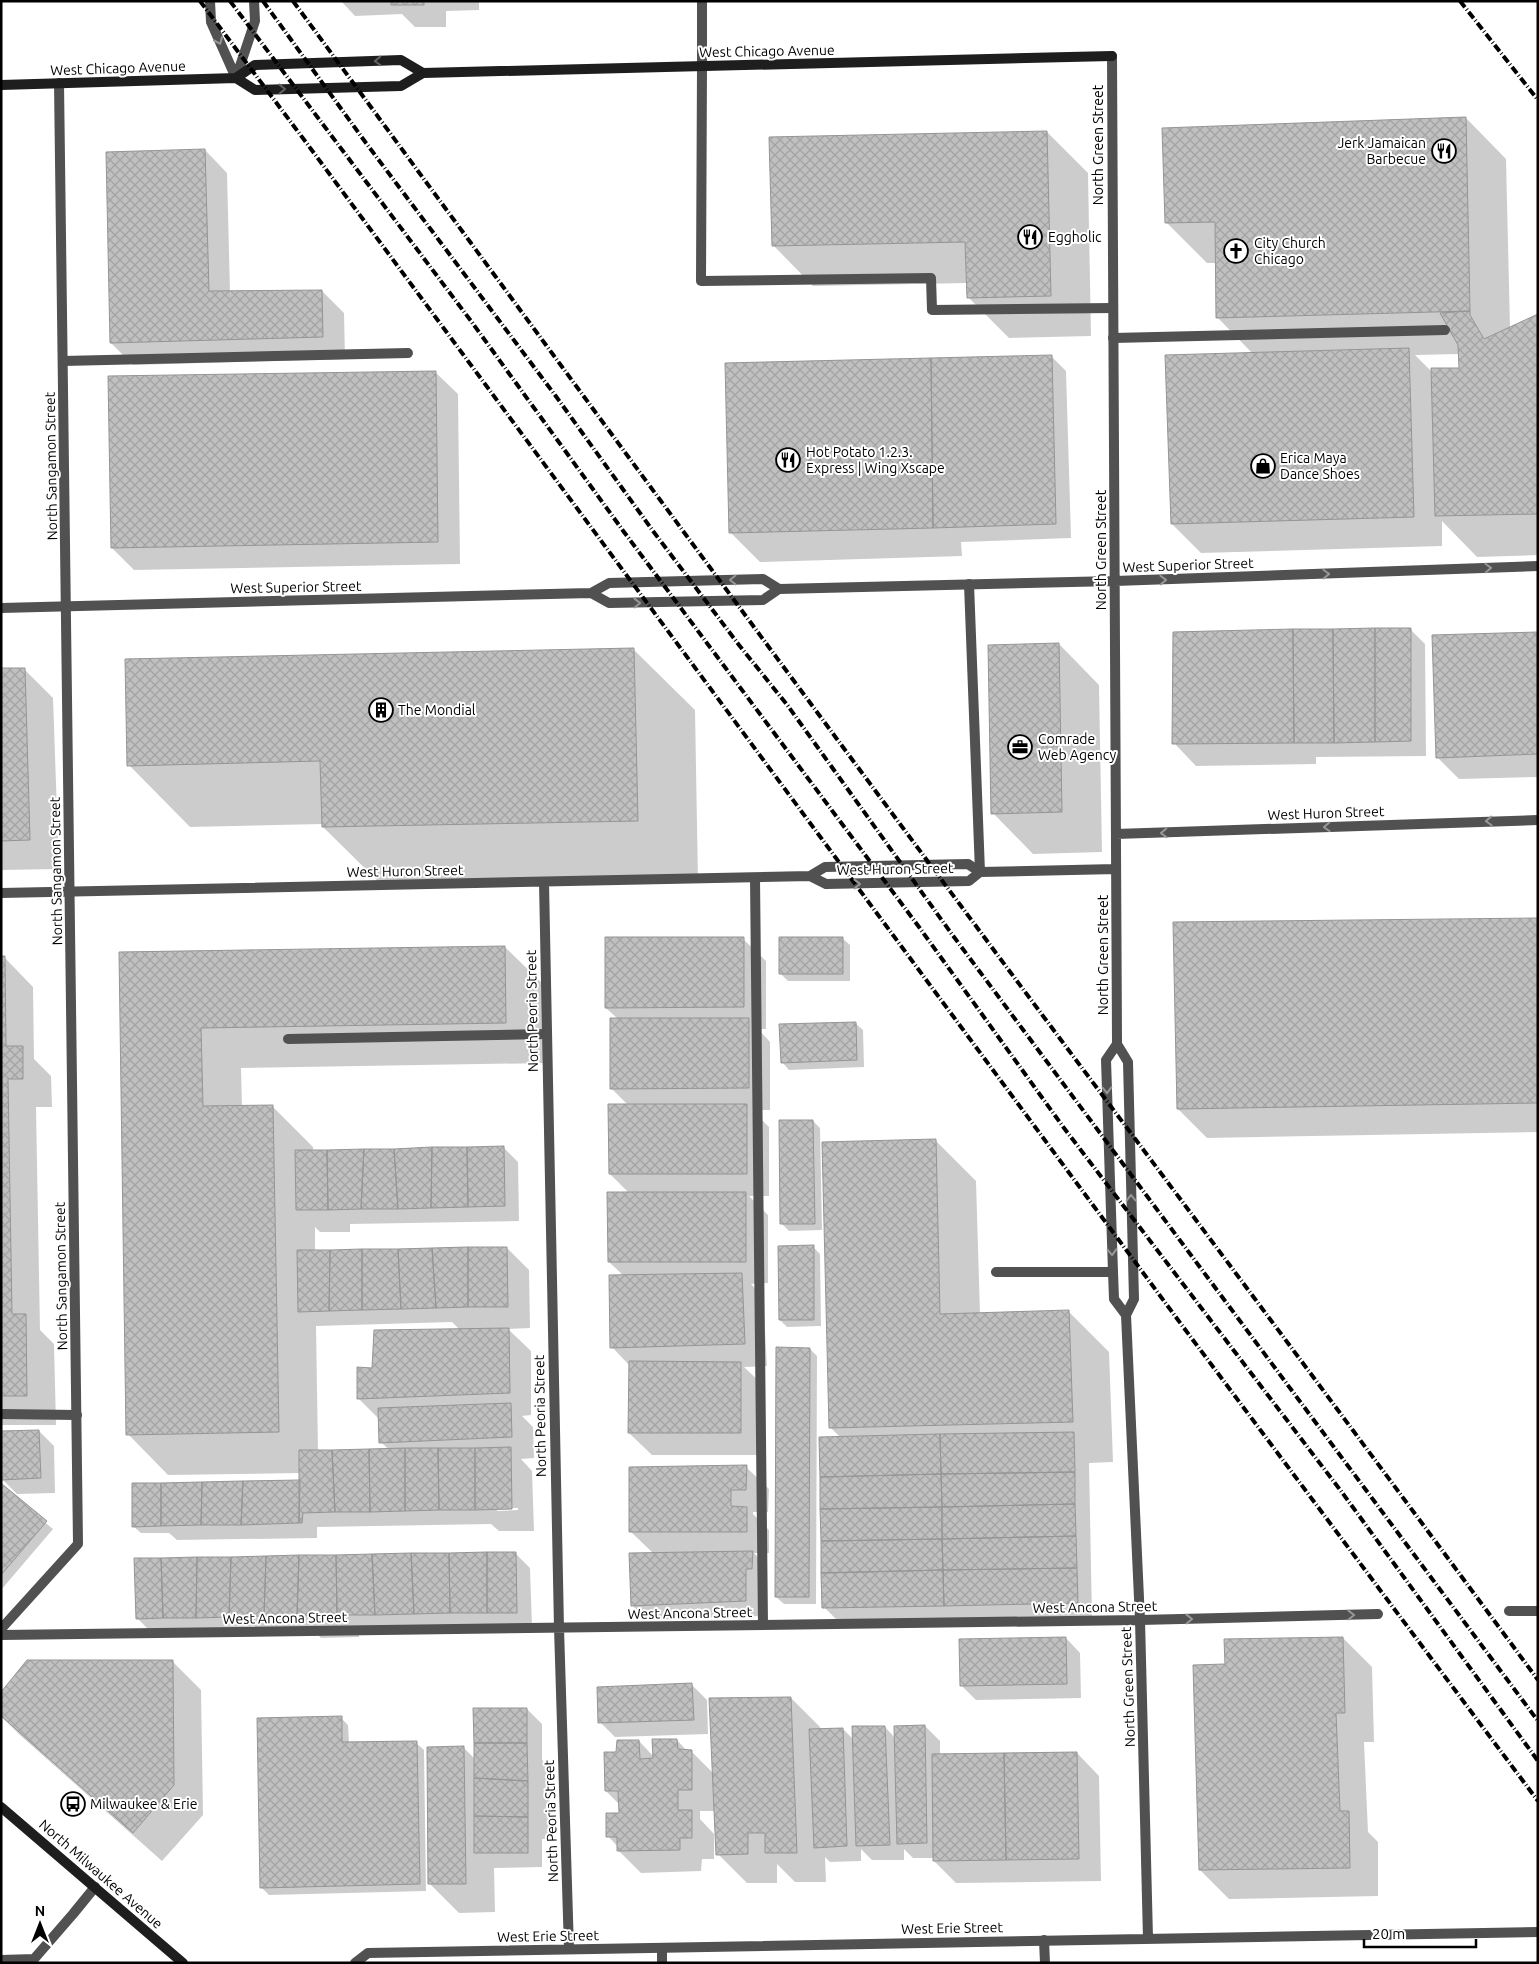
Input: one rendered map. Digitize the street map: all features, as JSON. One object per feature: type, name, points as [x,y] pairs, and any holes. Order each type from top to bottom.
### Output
[{"type":"main road","name":"West Chicago Avenue","points":[[236,78],[255,90],[401,86],[423,74],[1112,56]]},
{"type":"main road","name":"West Chicago Avenue","points":[[1,85],[236,78],[255,65],[401,60],[423,74]]},
{"type":"main road","name":"North Milwaukee Avenue","points":[[1,1807],[183,1963]]},
{"type":"street","points":[[210,1],[211,22],[236,78]]},
{"type":"street","points":[[236,78],[255,21],[254,1]]},
{"type":"street","points":[[702,1],[701,282],[931,278],[932,310],[1113,308]]},
{"type":"street","name":"North Green Street","points":[[1112,56],[1117,1044],[1128,1062],[1134,1299],[1126,1315],[1140,1620],[1148,1938]]},
{"type":"street","name":"North Sangamon Street","points":[[1,1629],[78,1544],[59,84]]},
{"type":"street","points":[[1113,338],[1445,330]]},
{"type":"street","points":[[64,362],[408,353]]},
{"type":"street","name":"West Superior Street","points":[[591,593],[609,603],[763,600],[780,590],[1115,581],[1538,566]]},
{"type":"street","name":"West Superior Street","points":[[1,608],[591,593],[609,583],[734,580],[763,580],[780,590]]},
{"type":"street","points":[[969,584],[980,872]]},
{"type":"street","name":"West Huron Street","points":[[1116,834],[1538,820]]},
{"type":"street","name":"West Huron Street","points":[[1,893],[755,878],[810,876],[825,868],[968,864],[980,872],[1116,869]]},
{"type":"street","name":"West Huron Street","points":[[810,876],[826,884],[969,881],[980,872]]},
{"type":"street","points":[[755,878],[763,1625]]},
{"type":"street","name":"North Peoria Street","points":[[544,882],[559,1628],[569,1949]]},
{"type":"street","points":[[288,1039],[546,1034]]},
{"type":"street","name":"North Green Street","points":[[1117,1044],[1106,1060],[1113,1272],[1114,1299],[1126,1315]]},
{"type":"street","points":[[996,1272],[1113,1272]]},
{"type":"street","points":[[1,1414],[76,1415]]},
{"type":"street","points":[[1510,1612],[1538,1611]]},
{"type":"street","name":"West Ancona Street","points":[[1,1635],[1140,1620],[1378,1614]]},
{"type":"street","points":[[1,1960],[34,1959],[95,1887]]},
{"type":"street","name":"West Erie Street","points":[[355,1963],[368,1953],[1538,1932]]},
{"type":"street","points":[[1044,1940],[1045,1963]]},
{"type":"street","points":[[662,1948],[662,1963]]},
{"type":"building","points":[[391,1],[424,1],[424,5],[391,5]]},
{"type":"building","points":[[1466,117],[1470,311],[1216,318],[1215,222],[1165,223],[1162,128]]},
{"type":"building","points":[[1047,131],[1051,296],[967,298],[965,242],[772,246],[769,137]]},
{"type":"building","points":[[205,149],[209,291],[322,290],[323,337],[110,343],[106,152]]},
{"type":"building","points":[[1470,311],[1470,315],[1484,339],[1538,314],[1538,514],[1435,516],[1431,368],[1459,368],[1458,345],[1440,313]]},
{"type":"building","points":[[1409,348],[1414,517],[1171,524],[1165,355]]},
{"type":"building","points":[[1052,355],[1056,524],[933,528],[931,358]]},
{"type":"building","points":[[931,358],[933,528],[729,533],[725,363]]},
{"type":"building","points":[[436,371],[438,542],[111,548],[108,376]]},
{"type":"building","points":[[1375,628],[1411,628],[1411,741],[1375,742]]},
{"type":"building","points":[[1375,628],[1375,742],[1334,743],[1333,629]]},
{"type":"building","points":[[1293,629],[1333,629],[1334,743],[1294,743]]},
{"type":"building","points":[[1293,629],[1294,743],[1172,744],[1173,632]]},
{"type":"building","points":[[1538,632],[1538,754],[1436,758],[1432,635]]},
{"type":"building","points":[[1059,643],[1062,812],[991,814],[988,645]]},
{"type":"building","name":"The Mondial","points":[[634,648],[638,821],[322,827],[320,761],[127,766],[125,659]]},
{"type":"building","points":[[1,668],[25,668],[30,840],[1,841]]},
{"type":"building","points":[[1538,918],[1538,1103],[1177,1109],[1173,922]]},
{"type":"building","points":[[605,937],[744,937],[744,1007],[605,1008]]},
{"type":"building","points":[[779,937],[843,937],[843,974],[779,974]]},
{"type":"building","points":[[505,946],[506,1023],[201,1028],[203,1106],[273,1105],[279,1432],[126,1435],[119,952]]},
{"type":"building","points":[[1,956],[5,956],[6,1046],[23,1046],[23,1079],[8,1079],[12,1314],[26,1314],[27,1396],[1,1396]]},
{"type":"building","points":[[610,1018],[749,1018],[749,1088],[610,1089]]},
{"type":"building","points":[[856,1022],[857,1060],[781,1063],[779,1024]]},
{"type":"building","points":[[608,1104],[747,1104],[747,1174],[609,1174]]},
{"type":"building","points":[[779,1120],[813,1120],[815,1224],[780,1224]]},
{"type":"building","points":[[936,1139],[940,1314],[1069,1310],[1073,1422],[829,1428],[822,1142]]},
{"type":"building","points":[[504,1146],[505,1206],[468,1207],[467,1147]]},
{"type":"building","points":[[432,1147],[467,1147],[468,1207],[431,1208]]},
{"type":"building","points":[[432,1147],[431,1208],[398,1209],[394,1149]]},
{"type":"building","points":[[364,1149],[361,1209],[328,1210],[327,1150]]},
{"type":"building","points":[[364,1149],[394,1149],[398,1209],[361,1209]]},
{"type":"building","points":[[295,1150],[327,1150],[328,1210],[296,1210]]},
{"type":"building","points":[[607,1192],[746,1192],[746,1262],[608,1262]]},
{"type":"building","points":[[814,1245],[814,1320],[779,1320],[778,1246]]},
{"type":"building","points":[[468,1247],[468,1307],[436,1308],[432,1248]]},
{"type":"building","points":[[468,1247],[507,1247],[508,1307],[468,1307]]},
{"type":"building","points":[[432,1248],[436,1308],[401,1309],[398,1249]]},
{"type":"building","points":[[362,1249],[362,1310],[329,1311],[330,1250]]},
{"type":"building","points":[[362,1249],[398,1249],[401,1309],[362,1310]]},
{"type":"building","points":[[297,1250],[330,1250],[329,1311],[298,1312]]},
{"type":"building","points":[[742,1273],[745,1344],[610,1348],[609,1275]]},
{"type":"building","points":[[509,1328],[510,1393],[357,1399],[357,1367],[372,1368],[374,1330]]},
{"type":"building","points":[[776,1347],[810,1348],[809,1597],[775,1597]]},
{"type":"building","points":[[629,1361],[741,1362],[741,1433],[628,1433]]},
{"type":"building","points":[[511,1403],[512,1437],[379,1443],[378,1408]]},
{"type":"building","points":[[39,1430],[41,1478],[1,1480],[1,1431]]},
{"type":"building","points":[[1074,1432],[1075,1472],[941,1474],[940,1434]]},
{"type":"building","points":[[940,1434],[941,1474],[820,1477],[819,1437]]},
{"type":"building","points":[[511,1447],[512,1509],[475,1510],[475,1448]]},
{"type":"building","points":[[405,1448],[405,1511],[370,1512],[369,1449]]},
{"type":"building","points":[[405,1448],[438,1448],[439,1510],[405,1511]]},
{"type":"building","points":[[438,1448],[475,1448],[475,1510],[439,1510]]},
{"type":"building","points":[[369,1449],[370,1512],[335,1512],[332,1450]]},
{"type":"building","points":[[299,1450],[332,1450],[335,1512],[303,1513],[302,1523],[299,1523]]},
{"type":"building","points":[[747,1465],[746,1490],[731,1490],[731,1506],[747,1507],[747,1532],[629,1532],[629,1467]]},
{"type":"building","points":[[1075,1472],[1075,1504],[942,1507],[941,1474]]},
{"type":"building","points":[[941,1474],[942,1507],[820,1509],[820,1477]]},
{"type":"building","points":[[300,1480],[299,1523],[241,1525],[243,1481]]},
{"type":"building","points":[[243,1481],[241,1525],[201,1525],[202,1482]]},
{"type":"building","points":[[202,1482],[201,1525],[161,1526],[161,1483]]},
{"type":"building","points":[[132,1483],[161,1483],[161,1526],[132,1527]]},
{"type":"building","points":[[1,1485],[47,1521],[1,1575]]},
{"type":"building","points":[[1075,1504],[1076,1536],[942,1539],[942,1507]]},
{"type":"building","points":[[942,1507],[942,1539],[821,1541],[820,1509]]},
{"type":"building","points":[[1076,1536],[1077,1568],[943,1570],[942,1539]]},
{"type":"building","points":[[942,1539],[943,1570],[821,1573],[821,1541]]},
{"type":"building","points":[[753,1551],[752,1569],[746,1569],[746,1601],[631,1606],[629,1553]]},
{"type":"building","points":[[487,1552],[516,1552],[517,1613],[487,1613]]},
{"type":"building","points":[[487,1552],[487,1613],[450,1613],[449,1553]]},
{"type":"building","points":[[411,1553],[414,1614],[375,1615],[372,1554]]},
{"type":"building","points":[[411,1553],[449,1553],[450,1613],[414,1614]]},
{"type":"building","points":[[372,1554],[375,1615],[337,1615],[336,1555]]},
{"type":"building","points":[[299,1555],[336,1555],[337,1615],[297,1616]]},
{"type":"building","points":[[299,1555],[297,1616],[264,1616],[266,1556]]},
{"type":"building","points":[[266,1556],[264,1616],[229,1617],[231,1557]]},
{"type":"building","points":[[197,1557],[231,1557],[229,1617],[196,1618]]},
{"type":"building","points":[[197,1557],[196,1618],[163,1618],[161,1558]]},
{"type":"building","points":[[134,1558],[161,1558],[163,1618],[136,1619]]},
{"type":"building","points":[[1077,1568],[1078,1603],[944,1606],[943,1570]]},
{"type":"building","points":[[943,1570],[944,1606],[822,1608],[821,1573]]},
{"type":"building","points":[[1066,1637],[1067,1684],[960,1686],[959,1639]]},
{"type":"building","points":[[1343,1637],[1345,1713],[1336,1713],[1340,1811],[1349,1811],[1350,1868],[1199,1870],[1193,1665],[1225,1664],[1224,1639]]},
{"type":"building","points":[[27,1660],[173,1660],[174,1785],[133,1833],[1,1716],[1,1692]]},
{"type":"building","points":[[692,1683],[694,1720],[598,1723],[597,1687]]},
{"type":"building","points":[[791,1697],[797,1853],[765,1853],[765,1833],[748,1833],[748,1854],[716,1855],[709,1698]]},
{"type":"building","points":[[473,1708],[527,1708],[527,1743],[474,1743]]},
{"type":"building","points":[[342,1716],[342,1742],[417,1741],[420,1884],[260,1888],[257,1718]]},
{"type":"building","points":[[925,1725],[927,1843],[897,1844],[894,1726]]},
{"type":"building","points":[[852,1726],[885,1726],[890,1845],[856,1846]]},
{"type":"building","points":[[843,1728],[847,1846],[814,1848],[809,1729]]},
{"type":"building","points":[[652,1739],[677,1739],[678,1749],[692,1750],[692,1790],[678,1790],[678,1810],[692,1810],[692,1838],[680,1838],[680,1850],[617,1851],[617,1837],[606,1837],[606,1813],[619,1813],[618,1791],[605,1791],[604,1752],[616,1752],[617,1740],[639,1740],[640,1759],[653,1758]]},
{"type":"building","points":[[474,1743],[527,1743],[528,1781],[474,1778]]},
{"type":"building","points":[[464,1746],[466,1884],[428,1884],[427,1747]]},
{"type":"building","points":[[1077,1752],[1079,1859],[1006,1860],[1004,1753]]},
{"type":"building","points":[[1004,1753],[1006,1860],[933,1861],[932,1754]]},
{"type":"building","points":[[474,1778],[528,1781],[528,1817],[474,1816]]},
{"type":"building","points":[[474,1816],[528,1817],[528,1853],[474,1853]]},
{"type":"railway","points":[[200,1],[1181,1324],[1538,1801]]},
{"type":"railway","points":[[230,1],[471,321],[624,532],[919,927],[1064,1128],[1341,1491],[1538,1761]]},
{"type":"railway","points":[[263,1],[366,143],[555,395],[653,531],[739,645],[788,706],[951,933],[1538,1721]]},
{"type":"railway","points":[[293,1],[868,781],[1538,1680]]},
{"type":"railway","points":[[1460,1],[1538,100]]},
{"type":"place","name":"Jerk Jamaican Barbecue","points":[[1444,151]]},
{"type":"place","name":"Eggholic","points":[[1030,237]]},
{"type":"place","name":"City Church Chicago","points":[[1236,251]]},
{"type":"place","name":"Hot Potato 1.2.3. Express | Wing Xscape","points":[[788,460]]},
{"type":"place","name":"Erica Maya Dance Shoes","points":[[1263,466]]},
{"type":"place","name":"The Mondial","points":[[381,710]]},
{"type":"place","name":"Comrade Web Agency","points":[[1020,747]]},
{"type":"place","name":"Milwaukee & Erie","points":[[73,1804]]}]
